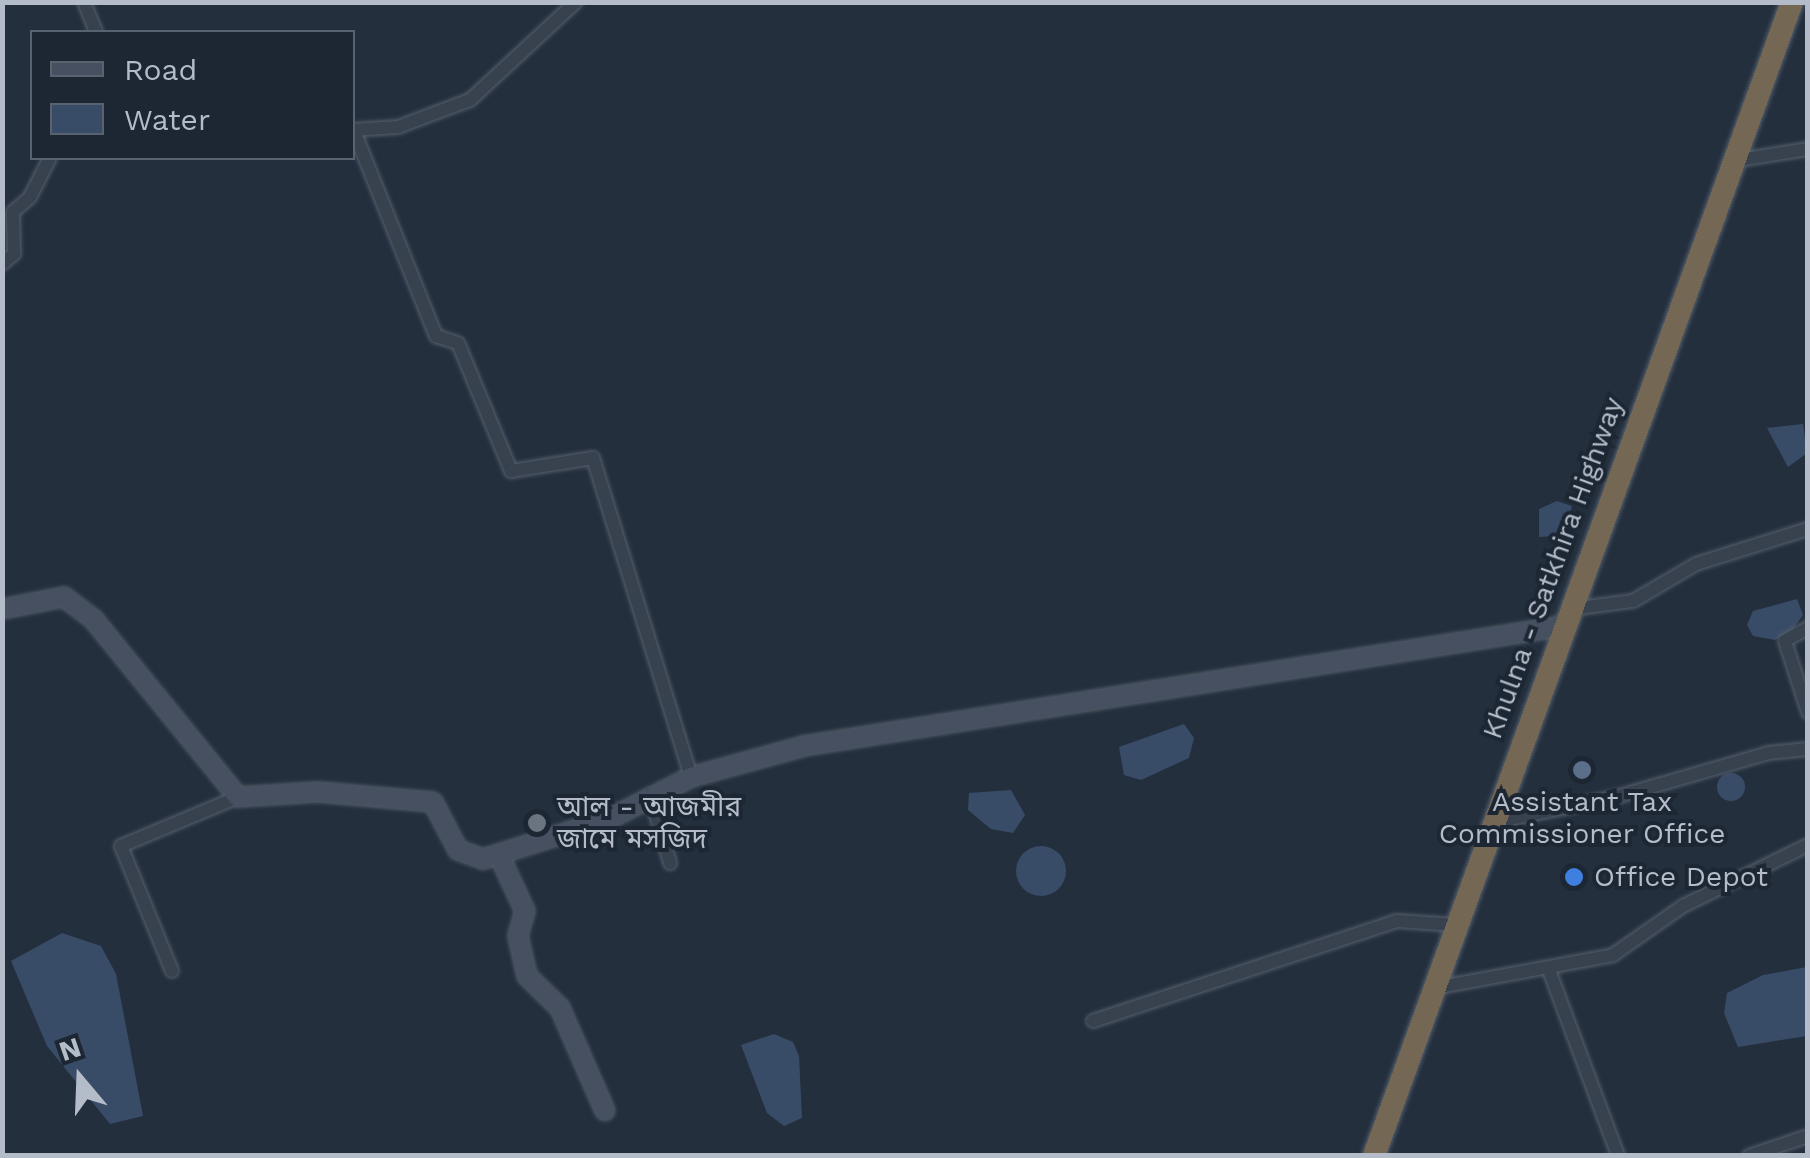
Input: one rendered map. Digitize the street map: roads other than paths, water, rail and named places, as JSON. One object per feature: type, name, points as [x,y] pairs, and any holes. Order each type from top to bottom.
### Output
[{"type":"highway","name":"Khulna - Satkhira Highway","points":[[1374,1156],[1566,617],[1792,2]]},
{"type":"street","points":[[84,2],[95,30]]},
{"type":"street","points":[[355,130],[398,127],[470,100],[576,2]]},
{"type":"street","points":[[355,135],[436,336],[458,343],[510,471],[593,458],[691,777]]},
{"type":"street","points":[[1733,160],[1808,148]]},
{"type":"street","points":[[2,264],[14,254],[13,212],[30,197],[49,160]]},
{"type":"street","points":[[172,971],[121,846],[238,797],[318,792],[433,802],[465,857],[499,855],[607,820],[650,794],[691,777],[878,731],[949,725],[1566,617],[1633,601],[1696,564],[1808,529]]},
{"type":"street","points":[[2,609],[64,597],[94,620],[238,797]]},
{"type":"street","points":[[1808,628],[1785,641],[1808,712]]},
{"type":"street","points":[[1493,822],[1616,797],[1768,753],[1808,750]]},
{"type":"street","points":[[650,794],[670,863]]},
{"type":"street","points":[[1434,988],[1549,970],[1613,955],[1683,906],[1808,845]]},
{"type":"street","points":[[499,855],[525,912],[518,936],[527,976],[560,1008],[605,1110]]},
{"type":"street","points":[[1093,1021],[1397,920],[1456,926]]},
{"type":"street","points":[[1549,970],[1618,1156]]},
{"type":"street","points":[[1749,1156],[1808,1136]]},
{"type":"water","points":[[1803,424],[1807,453],[1788,467],[1767,428]]},
{"type":"water","points":[[1557,501],[1572,506],[1565,535],[1539,537],[1539,509]]},
{"type":"water","points":[[1797,599],[1803,615],[1793,629],[1775,640],[1753,636],[1747,625],[1753,611]]},
{"type":"water","points":[[1184,724],[1194,738],[1189,758],[1141,780],[1124,775],[1119,747]]},
{"type":"water","points":[[1731,773],[1741,777],[1745,787],[1741,797],[1731,801],[1721,797],[1717,787],[1721,777]]},
{"type":"water","points":[[1011,790],[1025,815],[1013,833],[991,829],[968,810],[969,793]]},
{"type":"water","points":[[1041,846],[1059,853],[1066,871],[1059,889],[1041,896],[1023,889],[1016,871],[1023,853]]},
{"type":"water","points":[[62,933],[101,946],[116,974],[143,1116],[110,1124],[47,1046],[11,961]]},
{"type":"water","points":[[1807,967],[1807,1036],[1738,1047],[1724,1013],[1727,993],[1763,975]]},
{"type":"water","points":[[774,1034],[793,1042],[799,1056],[802,1118],[784,1126],[767,1113],[741,1045]]},
{"type":"place","name":"Assistant Tax Commissioner Office","points":[[1582,770]]},
{"type":"place","name":"আল - আজমীর জামে মসজিদ","points":[[537,823]]},
{"type":"place","name":"Office Depot","points":[[1574,877]]}]
